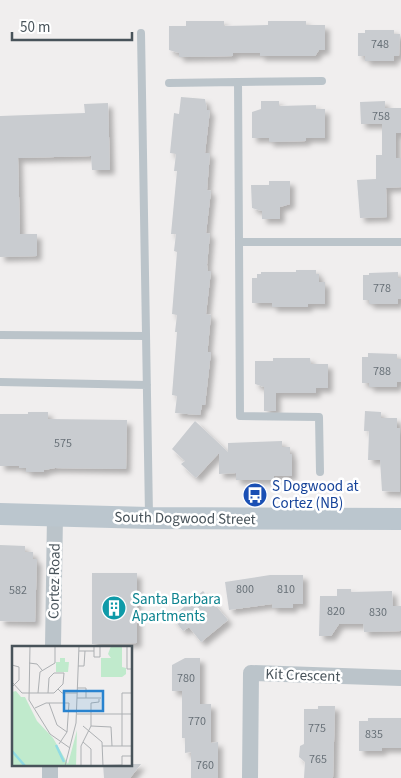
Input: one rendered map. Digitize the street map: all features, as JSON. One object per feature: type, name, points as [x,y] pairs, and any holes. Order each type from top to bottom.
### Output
[{"type":"main road","name":"South Dogwood Street","points":[[0,514],[149,518],[401,519]]},
{"type":"street","name":"Cortez Road","points":[[53,646],[55,515]]},
{"type":"street","name":"Kit Crescent","points":[[250,778],[251,673],[401,678]]},
{"type":"lane","points":[[140,32],[149,518]]},
{"type":"lane","points":[[169,83],[322,81]]},
{"type":"lane","points":[[238,82],[240,416],[320,417],[320,472]]},
{"type":"lane","points":[[238,242],[401,242]]},
{"type":"lane","points":[[0,335],[146,336]]},
{"type":"lane","points":[[0,382],[147,385]]},
{"type":"building","points":[[186,21],[224,21],[224,26],[268,25],[268,21],[306,21],[306,25],[325,25],[325,50],[319,50],[315,56],[260,56],[260,53],[233,53],[233,56],[179,57],[179,53],[169,50],[169,26],[186,26]]},
{"type":"building","points":[[365,30],[394,30],[394,34],[400,34],[399,56],[394,56],[394,61],[365,61],[365,56],[358,56],[358,33],[365,33]]},
{"type":"building","points":[[181,97],[205,99],[207,110],[210,110],[205,153],[210,153],[207,190],[211,191],[206,233],[210,234],[207,265],[208,271],[211,271],[206,314],[211,315],[208,352],[211,352],[205,405],[202,405],[200,415],[175,413],[177,396],[172,395],[177,315],[172,314],[177,252],[174,251],[176,234],[171,234],[177,171],[174,171],[176,154],[170,153],[174,113],[179,114]]},
{"type":"building","points":[[261,101],[279,101],[279,106],[316,105],[316,109],[325,109],[325,138],[306,138],[306,141],[269,142],[269,138],[252,138],[252,112],[261,109]]},
{"type":"building","points":[[385,101],[385,108],[401,108],[401,133],[396,133],[396,158],[401,158],[401,187],[386,188],[387,217],[360,218],[357,180],[376,179],[376,155],[382,155],[382,124],[361,124],[360,102]]},
{"type":"building","points":[[108,103],[110,170],[92,170],[91,156],[18,158],[20,234],[37,234],[37,256],[0,257],[0,116],[85,113],[84,104]]},
{"type":"building","points":[[269,181],[290,181],[290,204],[280,207],[280,219],[262,219],[262,211],[252,208],[251,185],[269,185]]},
{"type":"building","points":[[296,270],[316,270],[316,274],[319,274],[319,282],[325,282],[325,304],[308,304],[308,307],[272,307],[272,303],[252,303],[252,278],[257,278],[257,274],[261,274],[261,272],[296,272]]},
{"type":"building","points":[[398,272],[398,278],[401,278],[401,299],[398,299],[398,304],[369,304],[369,300],[363,300],[363,275]]},
{"type":"building","points":[[368,353],[397,354],[397,359],[401,359],[401,382],[397,382],[397,387],[369,387],[369,383],[362,383],[362,357],[368,357]]},
{"type":"building","points":[[273,358],[310,358],[311,364],[328,364],[328,388],[316,388],[316,393],[276,393],[276,411],[264,411],[264,387],[255,384],[255,361],[273,361]]},
{"type":"building","points":[[365,411],[381,412],[381,418],[397,418],[397,428],[400,428],[400,492],[382,491],[380,460],[368,460],[369,431],[364,431]]},
{"type":"building","points":[[28,412],[48,412],[48,419],[127,420],[126,469],[55,468],[44,470],[44,472],[26,472],[26,468],[19,468],[19,466],[0,466],[0,414],[28,414]]},
{"type":"building","points":[[195,421],[228,452],[228,443],[282,441],[282,447],[290,447],[290,454],[292,454],[292,476],[274,476],[274,480],[236,480],[236,473],[219,474],[219,453],[196,478],[181,464],[185,461],[172,449]]},
{"type":"building","points":[[0,545],[25,546],[25,552],[33,552],[33,559],[37,559],[35,622],[0,621]]},
{"type":"building","name":"Santa Barbara Apartments","points":[[92,573],[137,573],[137,643],[92,644]]},
{"type":"building","points":[[270,575],[303,575],[303,604],[293,604],[293,608],[272,608],[272,604],[229,610],[225,582]]},
{"type":"building","points":[[337,589],[351,589],[351,592],[392,591],[393,606],[401,606],[401,631],[364,632],[363,624],[339,624],[331,636],[319,636],[320,596],[337,596]]},
{"type":"building","points":[[203,591],[228,620],[201,642],[189,627],[183,631],[172,617]]},
{"type":"building","points":[[185,658],[200,658],[200,704],[211,704],[211,743],[218,742],[218,778],[191,778],[191,752],[185,753],[185,738],[182,738],[182,691],[172,691],[172,665]]},
{"type":"building","points":[[318,706],[335,706],[333,778],[304,778],[305,762],[299,757],[300,746],[304,744],[304,709],[318,709]]},
{"type":"building","points":[[368,718],[401,718],[401,748],[382,748],[382,751],[359,751],[359,721],[368,721]]},
{"type":"building","points":[[132,764],[141,764],[130,778],[104,778],[103,766],[132,766]]},
{"type":"place","name":"S Dogwood at Cortez (NB)","points":[[255,495]]},
{"type":"place","name":"Santa Barbara Apartments","points":[[114,608]]}]
